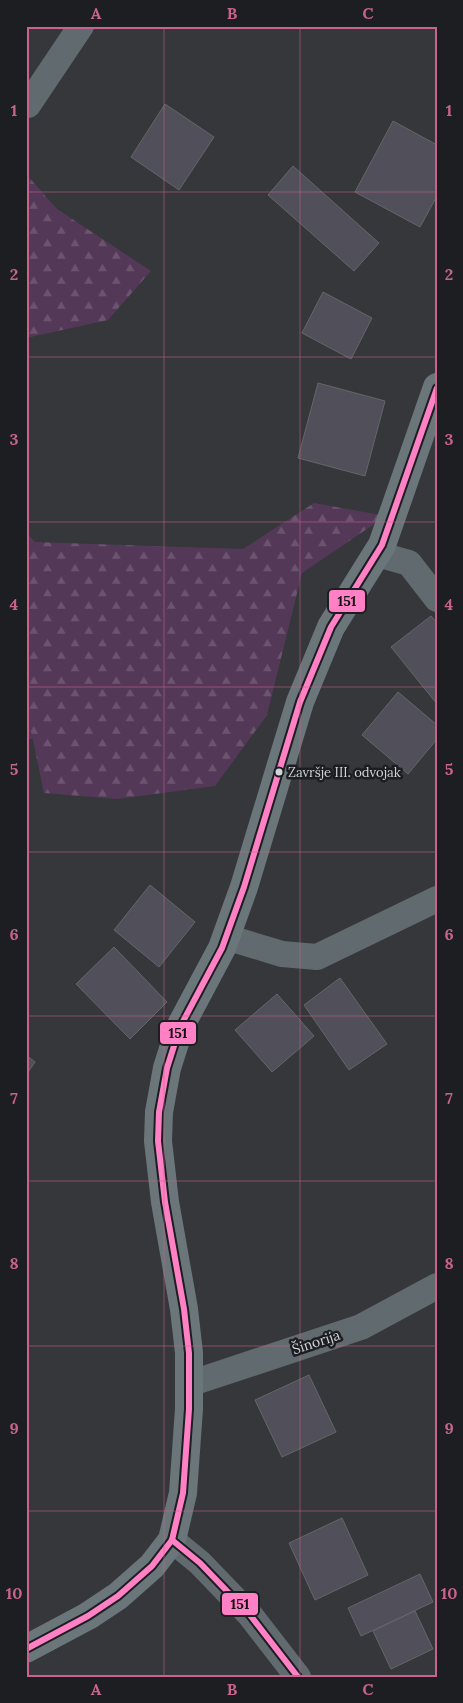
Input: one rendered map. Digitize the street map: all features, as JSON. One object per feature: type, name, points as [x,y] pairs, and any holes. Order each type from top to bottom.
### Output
[{"type":"street","points":[[28,105],[81,26]]},
{"type":"street","points":[[26,1649],[88,1616],[118,1596],[152,1566],[172,1540],[183,1493],[189,1409],[189,1353],[184,1310],[165,1202],[158,1141],[159,1112],[167,1068],[180,1027],[226,937],[244,887],[300,702],[331,627],[382,545],[437,387]]},
{"type":"street","points":[[377,554],[409,563],[437,599]]},
{"type":"street","points":[[226,937],[282,954],[317,957],[437,899]]},
{"type":"street","name":"Šinorija","points":[[189,1384],[361,1327],[437,1286]]},
{"type":"street","points":[[172,1540],[200,1563],[250,1615],[298,1677]]},
{"type":"green space","points":[[26,174],[57,209],[151,271],[108,320],[26,338]]},
{"type":"green space","points":[[314,503],[386,516],[302,573],[267,715],[215,786],[117,799],[44,793],[26,707],[26,559],[35,542],[243,549]]},
{"type":"green space","points":[[26,532],[35,542],[26,559]]},
{"type":"green space","points":[[26,707],[33,738],[26,741]]},
{"type":"building","points":[[165,104],[214,137],[179,190],[131,157]]},
{"type":"building","points":[[393,121],[437,145],[437,196],[420,227],[355,192]]},
{"type":"building","points":[[293,166],[379,243],[354,271],[268,195]]},
{"type":"building","points":[[323,292],[372,318],[351,359],[302,333]]},
{"type":"building","points":[[318,383],[385,401],[365,476],[298,458]]},
{"type":"building","points":[[431,616],[437,623],[437,704],[391,647]]},
{"type":"building","points":[[398,692],[437,725],[437,739],[408,774],[362,735]]},
{"type":"building","points":[[150,885],[195,922],[159,967],[114,930]]},
{"type":"building","points":[[114,947],[167,1002],[130,1039],[76,984]]},
{"type":"building","points":[[340,978],[387,1044],[349,1070],[304,1005]]},
{"type":"building","points":[[277,994],[314,1036],[272,1072],[235,1030]]},
{"type":"building","points":[[26,1055],[35,1062],[26,1075]]},
{"type":"building","points":[[309,1375],[336,1432],[282,1457],[255,1400]]},
{"type":"building","points":[[342,1518],[368,1575],[315,1600],[289,1543]]},
{"type":"building","points":[[420,1574],[433,1602],[361,1636],[348,1608]]},
{"type":"building","points":[[415,1611],[433,1649],[391,1669],[373,1631]]},
{"type":"transit line","name":"151","points":[[26,1649],[88,1616],[118,1596],[152,1566],[172,1540],[183,1493],[189,1409],[189,1353],[184,1309],[165,1202],[158,1141],[159,1112],[167,1068],[180,1027],[222,948],[244,887],[300,702],[331,627],[382,545],[437,388]]},
{"type":"transit line","name":"151","points":[[172,1540],[200,1563],[250,1615],[298,1677]]},
{"type":"place","name":"Završje III. odvojak","points":[[279,772]]}]
